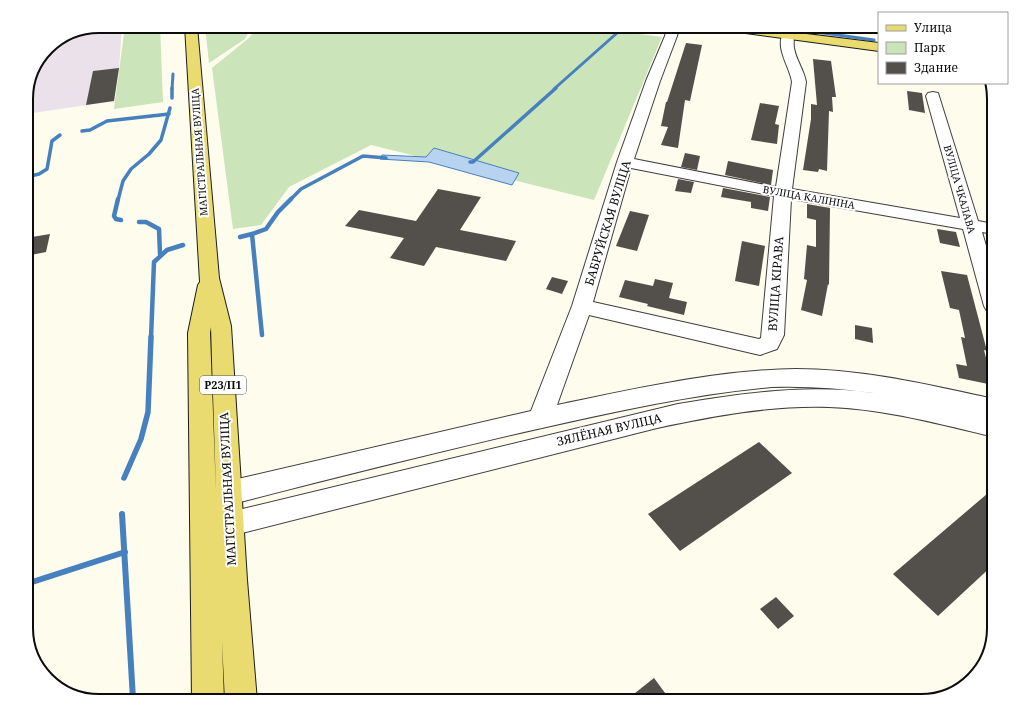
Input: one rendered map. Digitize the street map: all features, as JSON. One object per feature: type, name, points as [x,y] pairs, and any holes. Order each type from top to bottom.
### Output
[{"type":"main road","name":"МАГІСТРАЛЬНАЯ ВУЛІЦА","points":[[191,33],[209,278],[221,326],[230,524],[241,694]]},
{"type":"main road","points":[[796,33],[878,47]]},
{"type":"main road","name":"МАГІСТРАЛЬНАЯ ВУЛІЦА","points":[[204,694],[203,513],[199,333],[209,278]]},
{"type":"street","name":"БАБРУЙСКАЯ ВУЛІЦА","points":[[540,419],[582,306],[625,162],[670,33]]},
{"type":"street","name":"ВУЛІЦА КІРАВА","points":[[582,306],[760,347],[769,343],[774,335],[783,193],[799,82],[798,73],[786,47],[796,33]]},
{"type":"street","name":"ВУЛІЦА ЧКАЛАВА","points":[[933,96],[987,282]]},
{"type":"street","name":"ВУЛІЦА КАЛІНІНА","points":[[625,162],[783,193],[987,228]]},
{"type":"street","name":"ЗЯЛЁНАЯ ВУЛІЦА","points":[[229,492],[540,419],[698,386],[746,380],[796,378],[846,380],[886,385],[987,407]]},
{"type":"street","name":"ЗЯЛЁНАЯ ВУЛІЦА","points":[[230,524],[657,418],[706,408],[770,399],[829,398],[892,404],[987,425]]},
{"type":"street","points":[[229,492],[203,513],[230,524]]},
{"type":"shaded area","points":[[122,33],[119,68],[114,101],[33,113],[35,82],[47,59],[62,44],[86,34]]},
{"type":"green space","points":[[124,33],[160,33],[163,102],[114,109]]},
{"type":"green space","points":[[206,33],[248,33],[245,39],[209,63]]},
{"type":"green space","points":[[252,33],[631,33],[662,37],[594,200],[371,145],[289,187],[261,225],[233,229],[212,68],[250,37]]},
{"type":"water","points":[[434,148],[519,173],[512,185],[429,162],[380,159],[382,155],[426,157]]},
{"type":"building","points":[[686,43],[702,45],[690,101],[685,100],[678,148],[661,145],[668,127],[661,126],[666,102]]},
{"type":"building","points":[[813,59],[831,61],[836,97],[832,97],[833,112],[829,111],[827,171],[819,169],[818,172],[803,170],[811,119],[811,104],[817,105]]},
{"type":"building","points":[[119,68],[114,101],[86,105],[93,71]]},
{"type":"building","points":[[907,91],[922,93],[925,113],[909,110]]},
{"type":"building","points":[[760,103],[779,106],[775,124],[779,125],[777,144],[751,140]]},
{"type":"building","points":[[685,153],[700,156],[697,170],[681,167]]},
{"type":"building","points":[[728,161],[773,170],[771,185],[725,175]]},
{"type":"building","points":[[678,179],[694,182],[691,193],[675,191]]},
{"type":"building","points":[[723,188],[770,197],[768,211],[751,208],[751,202],[721,197]]},
{"type":"building","points":[[438,189],[481,197],[460,230],[516,241],[506,261],[436,247],[424,266],[390,258],[404,238],[345,226],[359,210],[416,221]]},
{"type":"building","points":[[807,204],[830,208],[829,285],[828,284],[822,316],[801,310],[807,280],[804,279],[807,245],[816,247],[816,220],[807,218]]},
{"type":"building","points":[[630,211],[649,215],[637,251],[616,246]]},
{"type":"building","points":[[937,229],[956,232],[960,247],[940,243]]},
{"type":"building","points":[[50,234],[46,252],[33,255],[33,237]]},
{"type":"building","points":[[742,241],[765,246],[759,286],[735,281]]},
{"type":"building","points":[[941,271],[967,275],[987,351],[984,350],[987,362],[987,384],[959,378],[956,364],[967,366],[961,337],[965,338],[959,310],[950,308]]},
{"type":"building","points":[[552,277],[568,281],[562,294],[546,289]]},
{"type":"building","points":[[655,279],[673,283],[669,298],[687,302],[684,315],[647,306],[648,304],[619,297],[625,280],[653,286]]},
{"type":"building","points":[[855,325],[872,328],[873,343],[855,339]]},
{"type":"building","points":[[759,442],[792,473],[680,551],[648,514]]},
{"type":"building","points":[[987,494],[987,570],[938,616],[893,574]]},
{"type":"building","points":[[776,597],[794,616],[778,629],[760,609]]},
{"type":"building","points":[[654,678],[666,694],[634,694]]},
{"type":"waterway","points":[[554,89],[617,33]]},
{"type":"waterway","points":[[823,33],[874,40]]},
{"type":"waterway","points":[[172,89],[173,74]]},
{"type":"waterway","points":[[470,162],[473,162],[556,88]]},
{"type":"waterway","points":[[172,89],[172,98]]},
{"type":"waterway","points":[[168,114],[170,108]]},
{"type":"waterway","points":[[82,131],[90,130],[107,121],[168,114]]},
{"type":"waterway","points":[[118,200],[123,181],[131,169],[149,154],[161,140],[168,114]]},
{"type":"waterway","points":[[33,175],[39,174],[47,169],[52,141],[60,135]]},
{"type":"waterway","points":[[252,234],[266,229],[278,212],[301,189],[363,156],[386,158]]},
{"type":"waterway","points":[[118,199],[114,216],[116,219],[121,220]]},
{"type":"waterway","points":[[139,222],[146,222],[159,229],[160,254]]},
{"type":"waterway","points":[[240,237],[252,234]]},
{"type":"waterway","points":[[252,234],[262,335]]},
{"type":"waterway","points":[[151,338],[154,262],[167,250],[183,245]]},
{"type":"waterway","points":[[124,478],[141,439],[148,412],[151,337]]},
{"type":"waterway","points":[[122,514],[124,552]]},
{"type":"waterway","points":[[33,582],[124,552]]},
{"type":"waterway","points":[[124,552],[133,694]]}]
